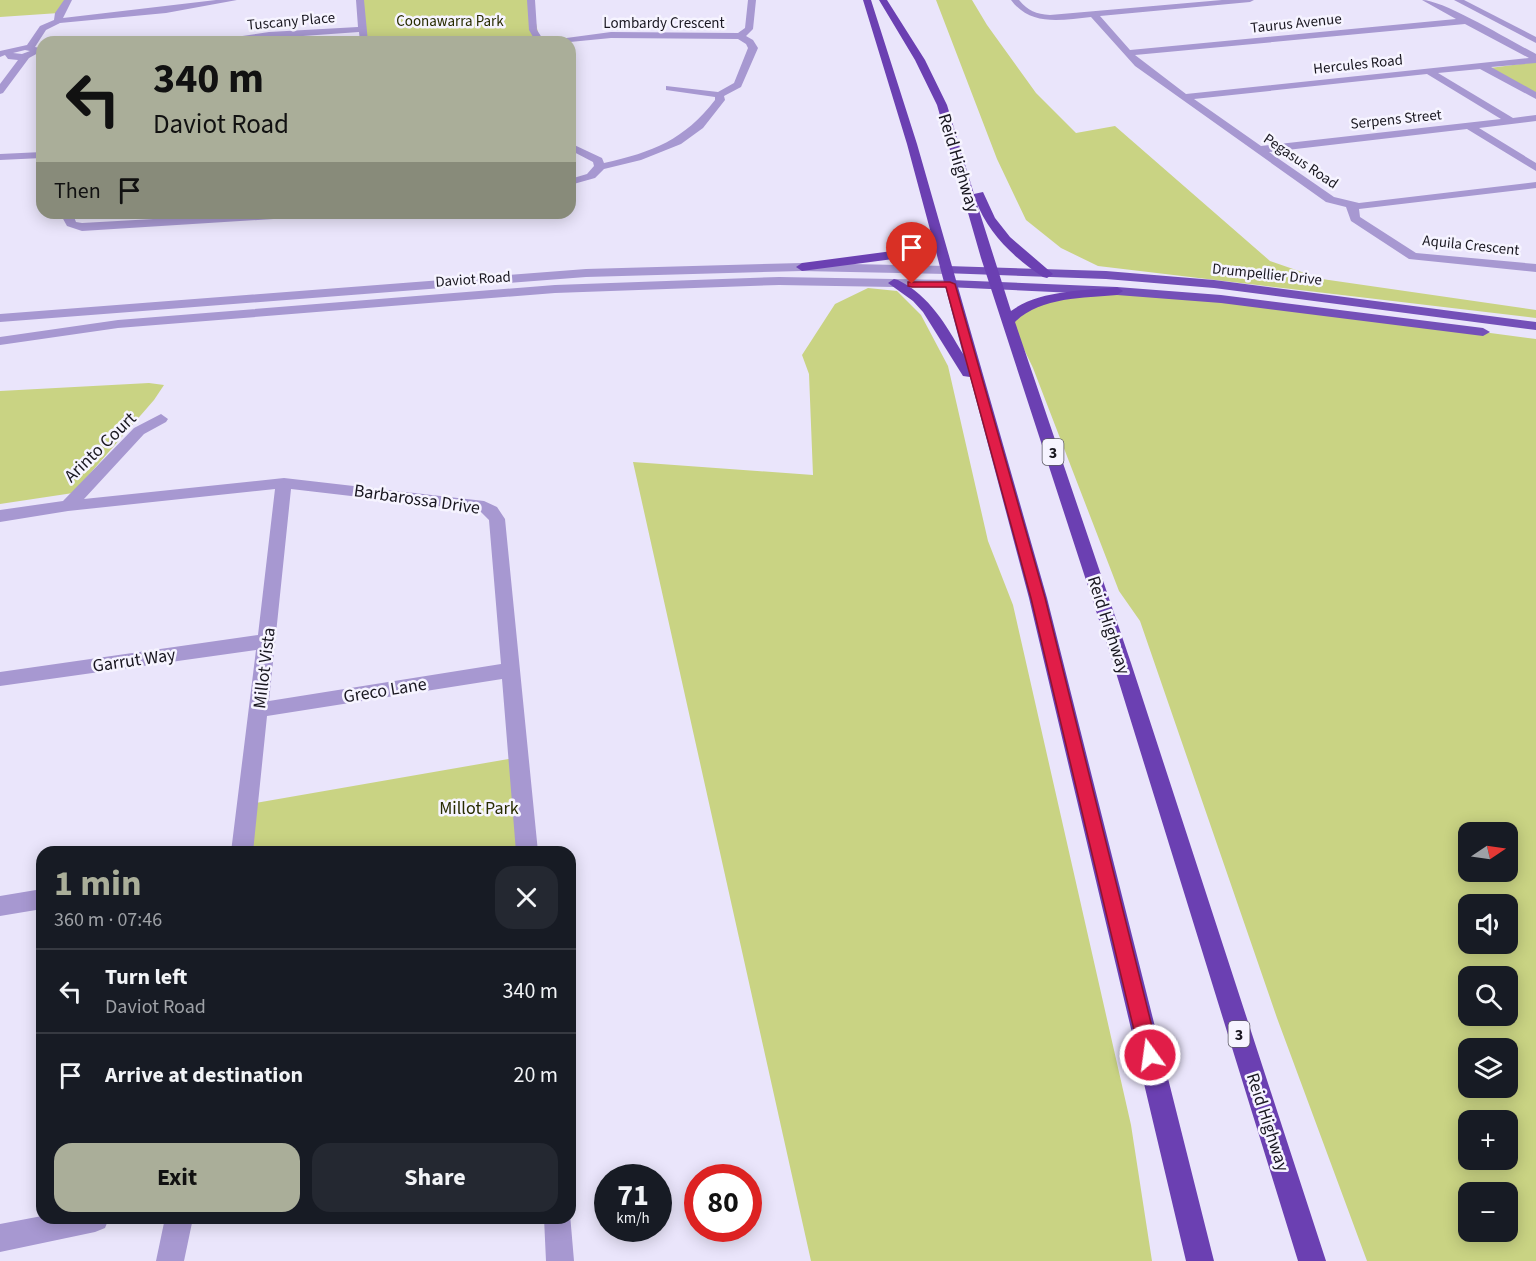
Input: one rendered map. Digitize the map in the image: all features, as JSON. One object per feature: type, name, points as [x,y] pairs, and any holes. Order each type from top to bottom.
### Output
[{"type":"highway","points":[[867,0],[912,144],[978,390],[1038,598],[1200,1261]]},
{"type":"highway","name":"Reid Highway","points":[[883,0],[920,60],[942,105],[995,278],[1122,663],[1312,1261]]},
{"type":"highway","points":[[942,105],[957,121],[983,206],[1020,255],[1047,273]]},
{"type":"highway","points":[[802,267],[909,254],[927,249],[938,238]]},
{"type":"highway","points":[[894,283],[906,288],[922,302],[978,390]]},
{"type":"highway","points":[[1010,320],[1020,309],[1036,304],[1117,291]]},
{"type":"main road","points":[[947,270],[995,278]]},
{"type":"main road","name":"Drumpellier Drive","points":[[995,278],[1047,273],[1106,275],[1304,294],[1536,326]]},
{"type":"main road","name":"Drumpellier Drive","points":[[995,278],[1289,306],[1536,339]]},
{"type":"main road","points":[[950,284],[995,278]]},
{"type":"street","points":[[58,21],[59,13],[68,0]]},
{"type":"street","points":[[38,36],[43,28],[58,21],[181,4],[233,0]]},
{"type":"street","points":[[360,0],[363,36]]},
{"type":"street","points":[[531,0],[532,30],[536,36]]},
{"type":"street","name":"Lombardy Crescent","points":[[576,39],[611,35],[740,36],[749,29],[752,0]]},
{"type":"street","points":[[1015,0],[1030,16],[1050,18],[1250,0]]},
{"type":"street","points":[[1163,0],[1172,7]]},
{"type":"street","points":[[1426,0],[1536,59]]},
{"type":"street","points":[[1458,0],[1536,40]]},
{"type":"street","points":[[1469,0],[1536,35]]},
{"type":"street","name":"Pegasus Road","points":[[1095,16],[1138,64],[1330,200],[1352,206],[1536,185]]},
{"type":"street","name":"Taurus Avenue","points":[[1128,53],[1467,21]]},
{"type":"street","name":"Tuscany Place","points":[[261,36],[362,29]]},
{"type":"street","points":[[669,88],[719,95],[738,85],[753,48],[750,42],[740,36]]},
{"type":"street","points":[[0,91],[36,39]]},
{"type":"street","points":[[4,53],[28,52]]},
{"type":"street","name":"Hercules Road","points":[[1184,97],[1536,59]]},
{"type":"street","points":[[1482,66],[1536,96]]},
{"type":"street","points":[[1428,71],[1512,121]]},
{"type":"street","points":[[576,180],[591,176],[600,167],[627,162],[687,136],[697,129],[720,100],[719,95]]},
{"type":"street","points":[[1531,119],[1536,125]]},
{"type":"street","name":"Serpens Street","points":[[1258,150],[1531,119]]},
{"type":"street","points":[[1469,126],[1536,168]]},
{"type":"street","points":[[576,149],[598,160],[600,167]]},
{"type":"street","points":[[0,157],[36,155]]},
{"type":"street","name":"Aquila Crescent","points":[[1352,206],[1355,219],[1413,256],[1536,268]]},
{"type":"street","points":[[69,219],[71,224],[82,227],[219,219]]},
{"type":"street","name":"Daviot Road","points":[[0,318],[533,276],[683,268],[802,267],[947,270]]},
{"type":"street","name":"Daviot Road","points":[[0,341],[118,324],[555,289],[768,282],[950,284]]},
{"type":"street","name":"Arinto Court","points":[[68,506],[140,431],[161,419]]},
{"type":"street","name":"Barbarossa Drive","points":[[0,516],[68,506],[284,483],[484,506],[497,519],[526,846]]},
{"type":"street","name":"Millot Vista","points":[[243,846],[284,483]]},
{"type":"street","name":"Garrut Way","points":[[0,679],[267,640]]},
{"type":"street","name":"Greco Lane","points":[[259,710],[511,670]]},
{"type":"street","points":[[0,906],[36,899]]},
{"type":"street","points":[[0,1238],[66,1224]]},
{"type":"street","points":[[170,1261],[178,1224]]},
{"type":"street","points":[[558,1224],[560,1261]]},
{"type":"green space","points":[[0,0],[68,0],[59,13],[0,17]]},
{"type":"green space","name":"Coonawarra Park","points":[[360,0],[531,0],[539,36],[363,36]]},
{"type":"green space","points":[[936,0],[972,0],[987,25],[1036,93],[1076,133],[1115,126],[1270,261],[1322,279],[1536,310],[1536,318],[1098,266],[1061,248],[1026,220],[997,159]]},
{"type":"green space","points":[[1536,62],[1536,93],[1490,68]]},
{"type":"green space","points":[[868,288],[897,291],[921,315],[948,366],[988,541],[1013,605],[1131,1125],[1152,1261],[811,1261],[633,462],[813,475],[809,374],[802,355],[835,304]]},
{"type":"green space","points":[[1117,291],[1310,309],[1536,339],[1536,1261],[1367,1261],[1277,1018],[1140,621],[1119,591],[1033,368],[1010,320],[1036,304]]},
{"type":"green space","points":[[149,383],[164,385],[154,400],[73,493],[0,504],[0,391]]},
{"type":"green space","name":"Millot Park","points":[[520,757],[527,846],[243,846],[249,804]]},
{"type":"route","points":[[912,284],[950,284],[1038,598],[1150,1055]]}]
